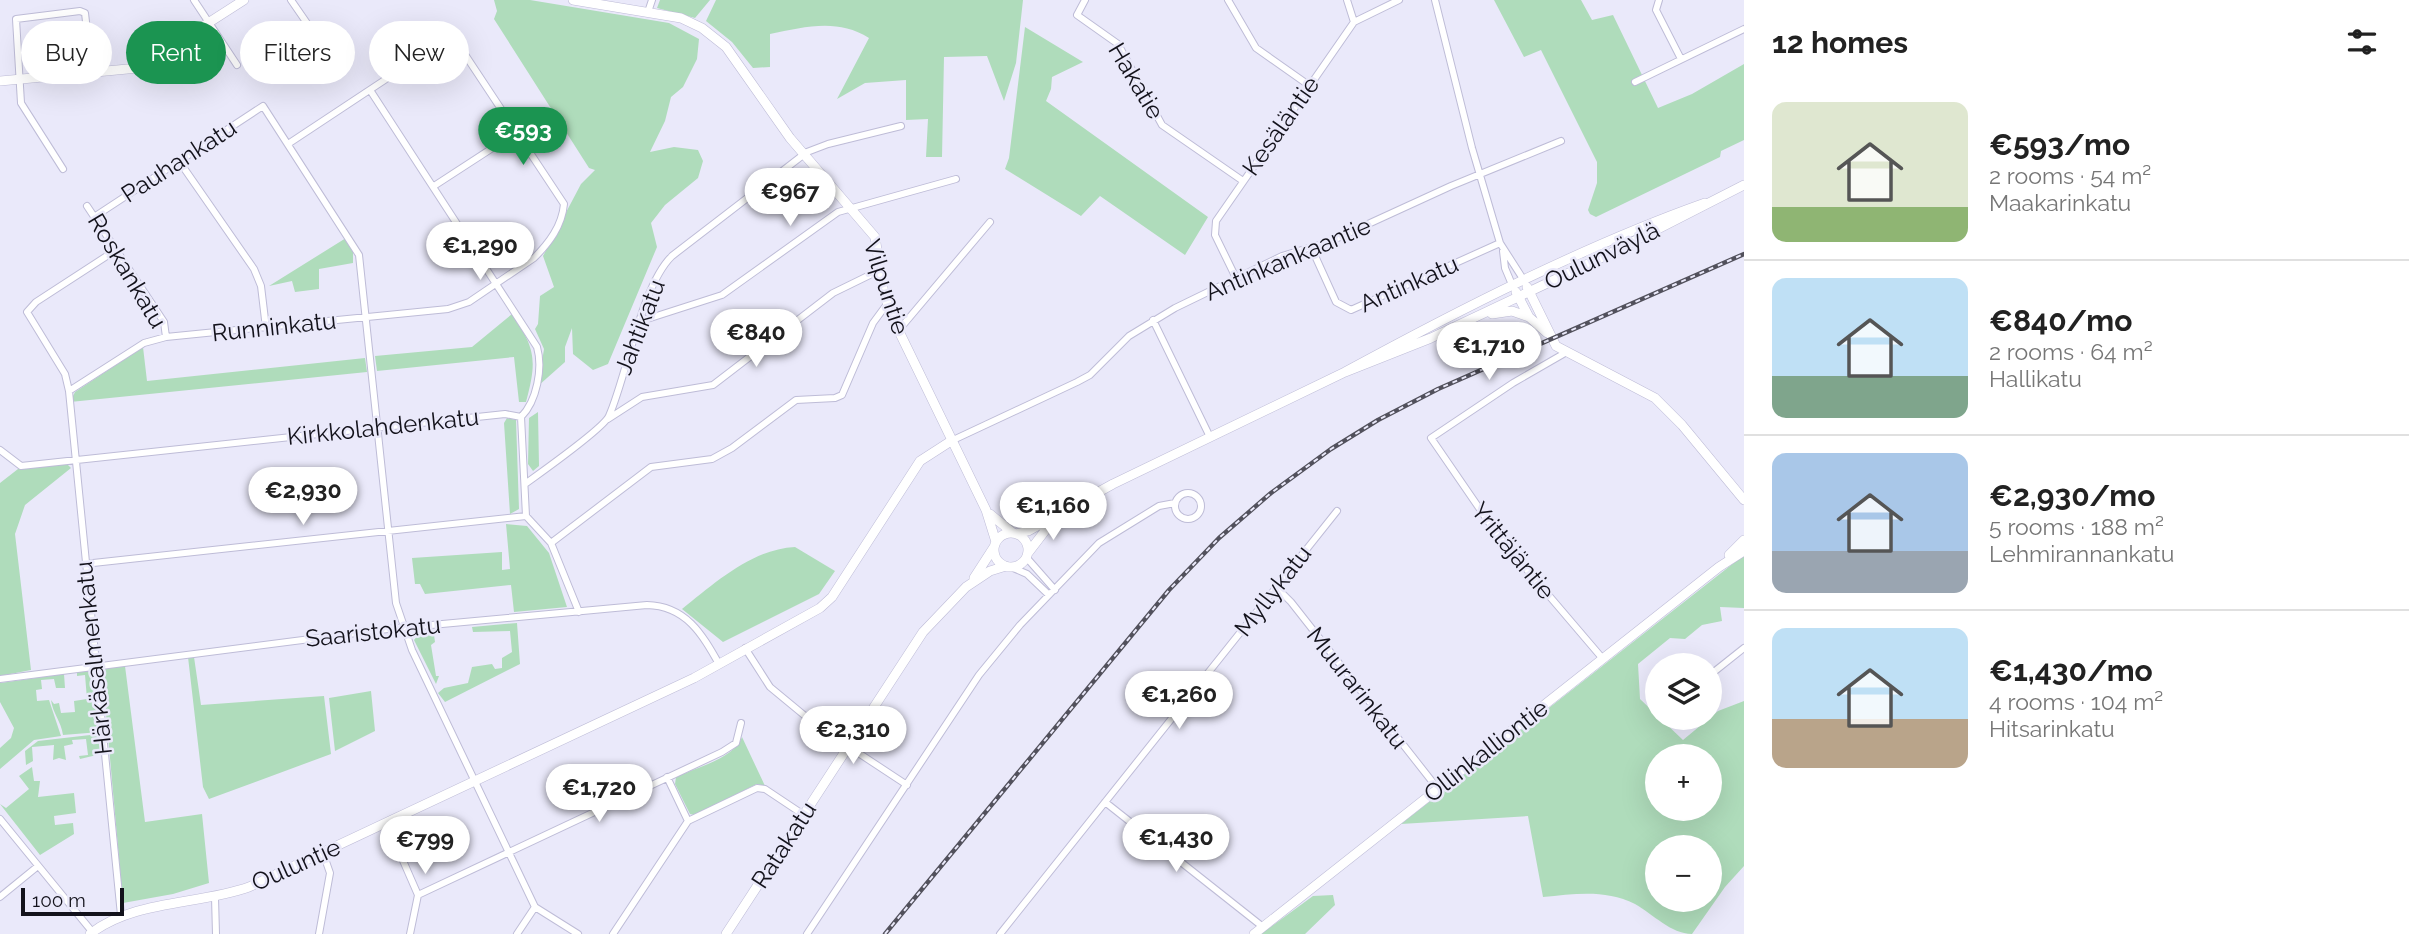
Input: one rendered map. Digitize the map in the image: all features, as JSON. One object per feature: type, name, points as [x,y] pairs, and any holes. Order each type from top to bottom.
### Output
[{"type":"street","points":[[194,0],[208,21]]},
{"type":"street","points":[[212,21],[244,0]]},
{"type":"street","points":[[291,0],[305,21]]},
{"type":"street","name":"Vilpuntie","points":[[573,0],[690,22],[721,42],[803,155],[875,237],[887,304],[986,510],[995,545]]},
{"type":"street","points":[[648,12],[652,0]]},
{"type":"street","name":"Hakatie","points":[[1085,0],[1077,15],[1108,35],[1124,52],[1162,125],[1243,181]]},
{"type":"street","points":[[1228,0],[1256,48],[1310,86]]},
{"type":"street","points":[[1348,0],[1354,22]]},
{"type":"street","name":"Kesäläntie","points":[[1236,278],[1214,229],[1216,220],[1354,22],[1399,0]]},
{"type":"street","points":[[1435,0],[1479,174],[1502,246],[1505,268],[1529,317]]},
{"type":"street","points":[[1659,0],[1656,10],[1681,59]]},
{"type":"street","points":[[63,169],[21,103],[16,19],[80,11],[87,21]]},
{"type":"street","points":[[1634,82],[1744,29]]},
{"type":"street","name":"Runninkatu","points":[[69,391],[144,343],[166,337],[459,306],[544,249],[563,215],[564,204],[458,44],[452,39],[442,42],[370,90]]},
{"type":"street","points":[[226,48],[237,65]]},
{"type":"street","points":[[0,81],[19,79]]},
{"type":"street","points":[[578,934],[535,907],[412,650],[396,603],[359,255],[288,144],[370,90],[538,350],[540,369],[530,408],[521,416],[526,516],[551,543],[579,612]]},
{"type":"street","name":"Pauhankatu","points":[[94,216],[263,106],[288,144]]},
{"type":"street","name":"Jahtikatu","points":[[608,419],[641,321],[666,262],[803,155],[828,144],[901,127]]},
{"type":"street","points":[[434,186],[517,132]]},
{"type":"street","name":"Antinkankaantie","points":[[719,664],[826,603],[920,461],[951,441],[1077,383],[1090,375],[1129,335],[1236,278],[1350,234],[1479,174],[1561,141]]},
{"type":"street","points":[[180,161],[254,269],[261,286],[266,328]]},
{"type":"street","points":[[641,321],[722,295],[750,277],[824,219],[956,179]]},
{"type":"street","name":"Oulunväylä","points":[[1356,367],[1417,332],[1625,235],[1744,185]]},
{"type":"street","name":"Oulunväylä","points":[[1014,534],[1060,514],[1113,484],[1332,378],[1454,327],[1620,249],[1705,203]]},
{"type":"street","name":"Roskankatu","points":[[87,206],[164,322],[166,337]]},
{"type":"street","points":[[898,331],[990,222]]},
{"type":"street","points":[[1502,246],[1525,282],[1547,333]]},
{"type":"street","name":"Antinkatu","points":[[1311,247],[1336,302],[1351,310],[1502,246]]},
{"type":"street","points":[[69,391],[65,374],[27,312],[36,302],[116,250]]},
{"type":"street","points":[[525,484],[608,419],[642,397],[713,385],[833,293],[880,270]]},
{"type":"street","points":[[551,543],[651,467],[712,459],[732,448],[796,400],[835,398],[842,395],[873,323],[887,304]]},
{"type":"street","points":[[1454,327],[1502,311],[1517,312],[1529,317],[1565,353],[1655,398],[1682,425],[1743,500]]},
{"type":"street","points":[[1153,320],[1210,437]]},
{"type":"street","name":"Yrittäjäntie","points":[[1565,353],[1513,383],[1431,438],[1499,537],[1602,659]]},
{"type":"street","name":"Härkäsalmenkatu","points":[[69,391],[73,459],[121,915]]},
{"type":"street","name":"Kirkkolahdenkatu","points":[[0,450],[21,466],[505,414],[521,416]]},
{"type":"street","points":[[807,934],[979,675],[1020,625],[1099,543],[1159,506],[1175,503],[1181,494],[1189,492],[1200,499],[1201,508],[1194,518],[1185,519],[1177,514],[1175,503]]},
{"type":"street","name":"Vilpuntie","points":[[986,510],[1014,534]]},
{"type":"street","name":"Myllykatu","points":[[1000,934],[1337,511]]},
{"type":"street","name":"Oulunväylä","points":[[1027,556],[1038,537],[1060,514]]},
{"type":"street","points":[[84,564],[526,516]]},
{"type":"street","points":[[1014,534],[1027,544],[1027,556],[1052,592],[1027,574],[998,561],[995,545],[1002,536],[1014,534]]},
{"type":"street","name":"Ollinkalliontie","points":[[1719,567],[1744,540]]},
{"type":"street","name":"Ratakatu","points":[[726,934],[923,632],[966,587],[995,545]]},
{"type":"street","name":"Ollinkalliontie","points":[[1254,934],[1719,567],[1744,551]]},
{"type":"street","points":[[1009,566],[1020,564],[1027,556]]},
{"type":"street","name":"Ratakatu","points":[[966,587],[990,570],[1009,566]]},
{"type":"street","name":"Muurarinkatu","points":[[1276,587],[1291,602],[1438,789]]},
{"type":"street","name":"Saaristokatu","points":[[0,679],[405,628],[647,605],[670,608],[699,629],[719,664]]},
{"type":"street","points":[[745,648],[770,687],[848,747],[907,785]]},
{"type":"street","points":[[1722,665],[1744,648]]},
{"type":"street","name":"Ouluntie","points":[[92,933],[121,915],[215,897],[249,887],[387,824],[719,664]]},
{"type":"street","points":[[418,895],[736,743],[741,723]]},
{"type":"street","points":[[667,777],[688,821]]},
{"type":"street","points":[[612,934],[688,821],[757,788],[765,789],[804,815]]},
{"type":"street","points":[[1105,802],[1263,927]]},
{"type":"street","points":[[0,819],[92,933]]},
{"type":"street","points":[[387,824],[418,895],[410,934]]},
{"type":"street","points":[[319,934],[330,873],[323,853]]},
{"type":"street","points":[[0,897],[38,866]]},
{"type":"street","points":[[215,897],[216,934]]},
{"type":"street","points":[[517,934],[535,907]]},
{"type":"green space","points":[[494,0],[530,0],[669,23],[699,39],[697,59],[683,87],[671,97],[665,121],[650,152],[674,147],[698,150],[703,161],[698,178],[665,205],[651,223],[657,247],[608,364],[593,370],[573,354],[572,328],[565,347],[565,362],[538,386],[544,349],[535,329],[538,324],[540,296],[554,287],[543,256],[581,184],[595,170],[589,168],[494,19],[497,11]]},
{"type":"green space","points":[[660,0],[710,0],[695,18],[657,8]]},
{"type":"green space","points":[[716,0],[1023,0],[1016,63],[1004,101],[987,56],[944,57],[942,157],[926,157],[928,119],[906,120],[906,80],[865,83],[837,99],[869,38],[833,26],[808,27],[770,34],[770,67],[753,68],[732,42],[706,21]]},
{"type":"green space","points":[[1494,0],[1581,0],[1592,20],[1613,15],[1658,108],[1692,94],[1744,64],[1744,140],[1721,151],[1720,157],[1596,217],[1590,214],[1588,210],[1597,183],[1597,162],[1541,50],[1524,57]]},
{"type":"green space","points":[[1025,27],[1083,62],[1052,77],[1046,101],[1208,217],[1185,255],[1100,196],[1081,216],[1005,169],[1009,158]]},
{"type":"green space","points":[[346,238],[353,252],[353,263],[319,269],[319,289],[295,292],[292,281],[269,286]]},
{"type":"green space","points":[[512,314],[526,337],[532,356],[532,376],[526,402],[519,402],[514,357],[377,371],[375,356],[472,347]]},
{"type":"green space","points":[[143,347],[147,381],[365,358],[367,372],[70,402],[75,392]]},
{"type":"green space","points":[[538,412],[539,466],[533,471],[528,464],[529,418]]},
{"type":"green space","points":[[507,418],[516,420],[519,509],[510,514],[504,423]]},
{"type":"green space","points":[[67,464],[71,468],[25,505],[15,534],[31,670],[0,676],[0,483],[18,469]]},
{"type":"green space","points":[[506,524],[527,526],[549,553],[567,607],[514,612],[511,585],[425,594],[420,584],[415,584],[412,558],[502,552],[502,570],[510,569]]},
{"type":"green space","points":[[795,547],[835,571],[819,594],[723,642],[682,609],[721,578],[749,561],[779,549]]},
{"type":"green space","points":[[1744,555],[1744,608],[1720,607],[1722,621],[1702,625],[1685,639],[1670,638],[1652,653],[1645,653],[1645,658],[1638,664],[1640,699],[1645,704],[1645,730],[1673,730],[1683,740],[1695,730],[1722,730],[1722,709],[1744,701],[1744,866],[1722,891],[1722,835],[1645,835],[1645,911],[1624,899],[1601,894],[1543,897],[1528,816],[1401,824]]},
{"type":"green space","points":[[517,623],[520,664],[445,702],[438,693],[444,688],[468,683],[472,667],[492,664],[495,669],[502,668],[502,658],[512,652],[510,631],[473,632],[472,627]]},
{"type":"green space","points":[[428,631],[434,635],[435,642],[431,645],[436,676],[439,676],[436,684],[414,640],[420,633]]},
{"type":"green space","points":[[188,657],[194,657],[201,705],[324,696],[331,754],[209,799],[203,787]]},
{"type":"green space","points":[[125,666],[145,822],[202,814],[209,883],[173,894],[123,903],[102,669]]},
{"type":"green space","points":[[91,671],[100,732],[63,735],[51,700],[54,704],[59,703],[61,713],[75,712],[74,701],[87,699],[85,675],[77,676],[77,672]]},
{"type":"green space","points":[[64,674],[65,688],[56,688],[54,679],[41,680],[42,689],[36,690],[37,701],[49,700],[61,736],[34,740],[0,769],[0,748],[11,738],[14,728],[0,702],[0,683]]},
{"type":"green space","points":[[371,691],[375,731],[335,751],[329,698]]},
{"type":"green space","points":[[99,734],[101,754],[80,759],[79,756],[88,755],[86,739],[72,740],[73,744],[64,746],[66,760],[53,760],[54,745],[32,747],[33,761],[26,765],[25,751],[38,741]]},
{"type":"green space","points":[[742,737],[765,786],[757,784],[694,815],[690,814],[675,784],[676,777],[723,757]]},
{"type":"green space","points":[[32,767],[34,781],[40,781],[38,797],[74,793],[76,813],[54,816],[55,825],[73,823],[74,834],[40,855],[0,804],[6,808],[29,789],[19,776]]},
{"type":"green space","points":[[1333,895],[1335,905],[1305,934],[1261,934],[1313,896]]},
{"type":"green space","points":[[1646,912],[1707,912],[1692,934],[1677,931]]},
{"type":"railway","points":[[885,934],[1169,590],[1219,538],[1271,493],[1331,449],[1378,420],[1438,389],[1744,254]]}]
